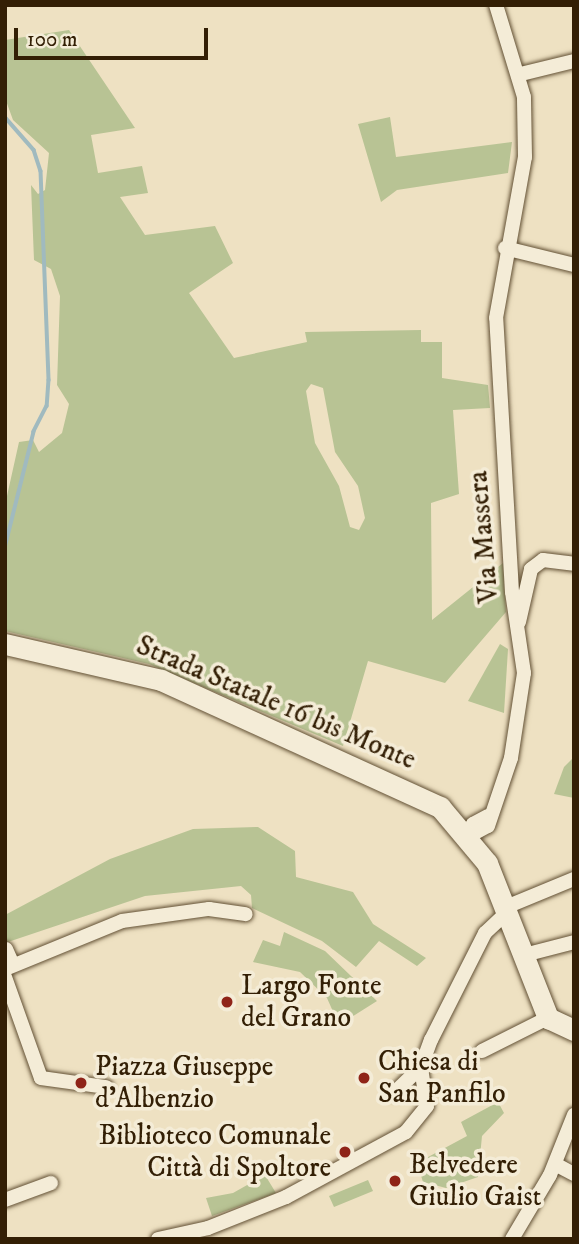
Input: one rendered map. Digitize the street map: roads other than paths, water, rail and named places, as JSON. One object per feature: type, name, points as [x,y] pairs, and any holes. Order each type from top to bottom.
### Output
[{"type":"main road","name":"Strada Statale 16 bis Monte","points":[[5,644],[161,680],[415,791],[469,836]]},
{"type":"main road","points":[[469,836],[508,909],[528,954],[548,1018],[574,1030]]},
{"type":"street","name":"Via Massera","points":[[469,836],[473,824],[488,816],[511,758],[524,683],[498,412],[496,318],[505,248],[525,157],[521,74],[496,5]]},
{"type":"street","points":[[521,74],[574,61]]},
{"type":"street","points":[[505,248],[574,265]]},
{"type":"street","points":[[517,627],[531,569],[543,560],[574,564]]},
{"type":"street","points":[[394,1093],[421,1067],[485,933],[508,909],[574,879]]},
{"type":"street","points":[[8,970],[122,921],[209,909],[246,914]]},
{"type":"street","points":[[528,954],[574,942]]},
{"type":"street","points":[[6,949],[8,970],[41,1078],[106,1087]]},
{"type":"street","points":[[482,1052],[548,1018]]},
{"type":"street","points":[[158,1239],[286,1197],[406,1132],[426,1106],[421,1067]]},
{"type":"street","points":[[512,1239],[555,1164],[574,1115]]},
{"type":"street","points":[[555,1164],[574,1174]]},
{"type":"street","points":[[5,1200],[51,1183]]},
{"type":"waterway","points":[[5,117],[34,150],[41,171],[49,380],[47,406],[34,432],[5,548]]},
{"type":"place","name":"Largo Fonte del Grano","points":[[227,1002]]},
{"type":"place","name":"Chiesa di San Panfilo","points":[[364,1078]]},
{"type":"place","name":"Piazza Giuseppe d'Albenzio","points":[[81,1083]]},
{"type":"place","name":"Biblioteco Comunale Città di Spoltore","points":[[345,1152]]},
{"type":"place","name":"Belvedere Giulio Gaist","points":[[395,1181]]}]
